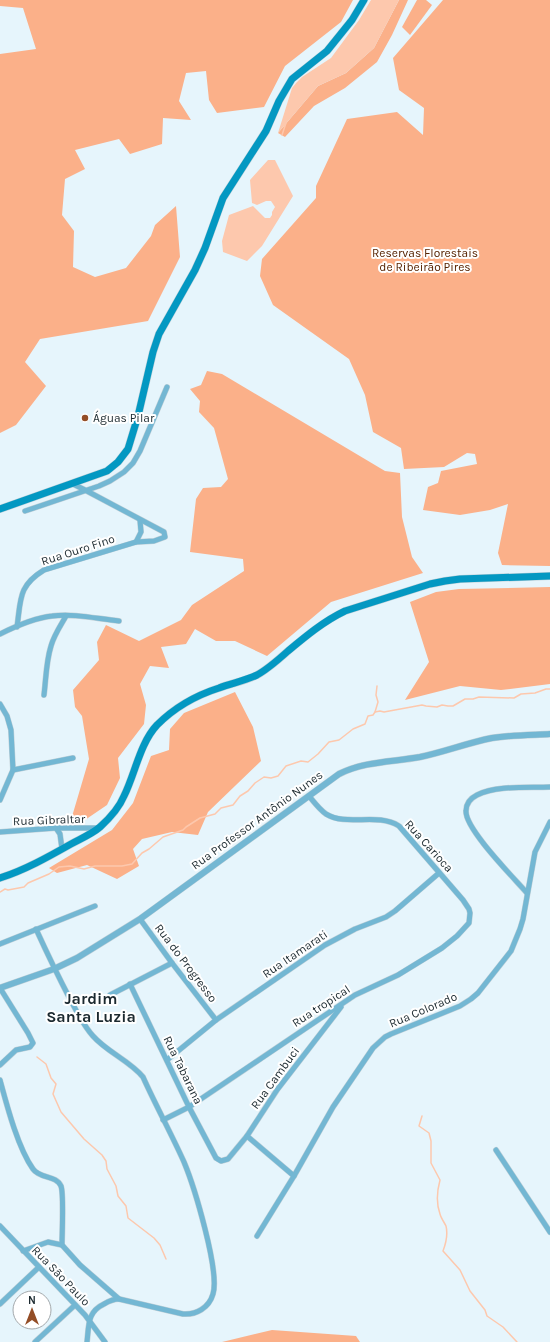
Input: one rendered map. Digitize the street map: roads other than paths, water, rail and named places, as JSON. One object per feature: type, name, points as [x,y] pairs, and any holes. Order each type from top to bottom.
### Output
[{"type":"main road","points":[[0,509],[98,475],[114,467],[121,459],[128,449],[159,334],[192,275],[205,248],[223,198],[266,131],[279,101],[292,79],[327,51],[352,20],[364,0]]},
{"type":"main road","points":[[0,878],[20,870],[62,849],[98,828],[120,805],[147,739],[156,726],[170,714],[199,696],[244,680],[271,666],[320,625],[333,617],[345,611],[423,586],[445,581],[460,579],[550,576]]},
{"type":"street","points":[[25,511],[110,481],[124,472],[133,463],[140,451],[167,387]]},
{"type":"street","name":"Rua Ouro Fino","points":[[17,627],[21,597],[25,586],[32,577],[44,570],[136,542],[162,539],[166,537],[164,532],[74,484]]},
{"type":"street","points":[[136,542],[141,532],[140,520]]},
{"type":"street","points":[[0,634],[31,620],[53,615],[119,621]]},
{"type":"street","points":[[44,695],[46,671],[51,645],[66,616]]},
{"type":"street","points":[[0,704],[7,716],[11,730],[13,770],[0,800]]},
{"type":"street","name":"Rua Professor Antônio Nunes","points":[[0,988],[54,969],[77,958],[140,919],[339,774],[353,767],[376,762],[420,757],[493,738],[550,734]]},
{"type":"street","points":[[13,770],[73,758]]},
{"type":"street","points":[[527,893],[500,863],[472,828],[466,812],[467,804],[472,798],[487,791],[550,787]]},
{"type":"street","name":"Rua Carioca","points":[[309,796],[321,810],[335,818],[370,819],[393,822],[405,832],[463,900]]},
{"type":"street","name":"Rua Colorado","points":[[257,1236],[294,1176],[333,1107],[373,1048],[390,1034],[460,1006],[471,999],[478,993],[511,951],[520,929],[535,852],[550,822]]},
{"type":"street","points":[[56,828],[60,834],[62,849]]},
{"type":"street","name":"Rua Gibraltar","points":[[0,832],[56,828],[98,828]]},
{"type":"street","name":"Rua Itamarati","points":[[167,1060],[216,1020],[325,945],[355,929],[386,917],[395,911],[439,873]]},
{"type":"street","name":"Rua tropical","points":[[163,1120],[189,1107],[355,995],[398,975],[442,948],[466,927],[470,918],[469,909],[463,900]]},
{"type":"street","points":[[0,944],[95,906]]},
{"type":"street","name":"Rua do Progresso","points":[[140,919],[216,1020]]},
{"type":"street","points":[[36,929],[54,969],[80,1017],[92,1035],[101,1044],[140,1073],[143,1077],[184,1163],[197,1202],[214,1273],[213,1296],[204,1308],[197,1312],[190,1314],[172,1312],[119,1299],[97,1307],[89,1321],[88,1342]]},
{"type":"street","points":[[110,995],[172,962]]},
{"type":"street","name":"Rua Tabarana","points":[[130,984],[189,1107],[216,1158],[221,1160]]},
{"type":"street","points":[[0,988],[28,1033],[32,1045],[30,1047],[16,1050],[0,1065]]},
{"type":"street","name":"Rua Cambuci","points":[[221,1160],[228,1159],[247,1136],[277,1090],[344,1003]]},
{"type":"street","points":[[0,1080],[23,1152],[36,1172],[56,1180],[62,1189],[62,1245]]},
{"type":"street","points":[[247,1136],[294,1176]]},
{"type":"street","points":[[496,1150],[550,1232]]},
{"type":"street","name":"Rua São Paulo","points":[[0,1226],[75,1305],[104,1342]]},
{"type":"street","points":[[23,1251],[48,1242],[62,1245],[80,1265],[119,1299]]},
{"type":"street","points":[[0,1304],[39,1267]]},
{"type":"street","points":[[36,1342],[75,1305]]},
{"type":"waterway","points":[[282,135],[286,123]]},
{"type":"waterway","points":[[375,712],[378,702],[376,695],[377,686]]},
{"type":"waterway","points":[[0,892],[5,889],[8,890],[24,887],[28,883],[49,874],[59,867],[70,866],[84,869],[95,866],[122,866],[132,864],[142,853],[163,837],[183,830],[200,818],[215,814],[221,808],[233,805],[240,796],[264,777],[271,778],[278,776],[286,766],[301,761],[308,762],[329,742],[339,740],[353,729],[365,724],[368,716],[373,715],[375,712],[384,712],[422,705],[437,707],[442,705],[453,706],[465,699],[479,697],[514,698],[521,694],[535,693],[550,689]]},
{"type":"waterway","points":[[37,1057],[46,1064],[51,1078],[56,1084],[53,1094],[61,1112],[84,1139],[102,1155],[106,1161],[107,1169],[116,1186],[118,1196],[126,1206],[128,1218],[154,1238],[160,1245],[166,1259]]},
{"type":"waterway","points":[[422,1116],[419,1126],[429,1133],[431,1141],[431,1163],[440,1180],[437,1201],[440,1216],[446,1226],[447,1232],[443,1251],[460,1270],[470,1291],[485,1310],[487,1316],[503,1327],[517,1342]]},
{"type":"place","name":"Águas Pilar","points":[[85,418]]},
{"type":"district","name":"Jardim Santa Luzia","points":[[91,1007]]},
{"type":"park label","name":"Reservas Florestais de Ribeirão Pires","points":[[425,260]]}]
